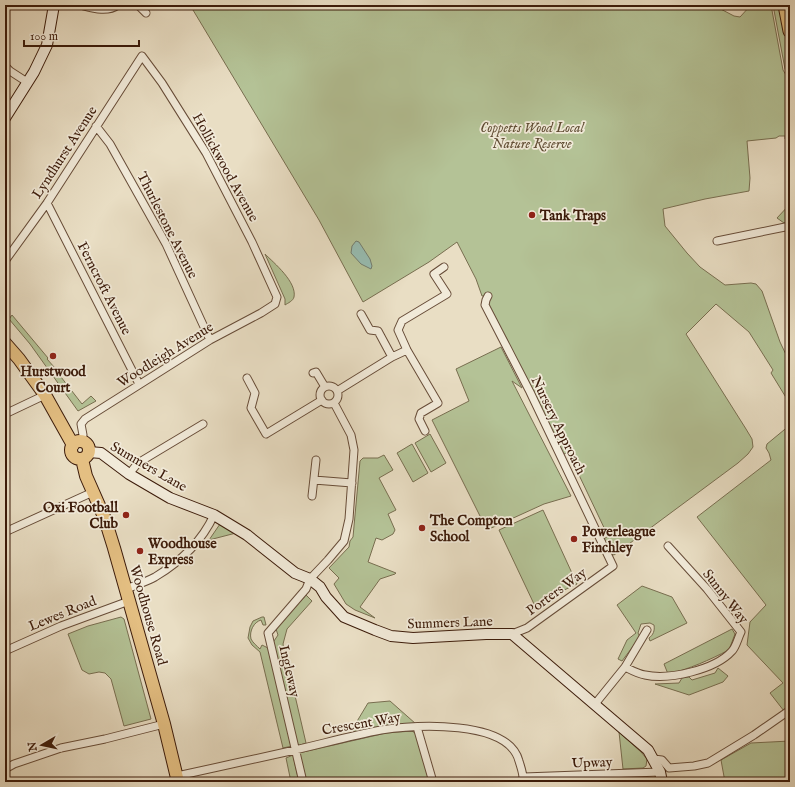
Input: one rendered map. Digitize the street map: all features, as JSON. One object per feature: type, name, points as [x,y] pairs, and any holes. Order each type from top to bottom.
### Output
[{"type":"highway","points":[[785,5],[790,31]]},
{"type":"main road","name":"Woodhouse Road","points":[[5,343],[19,359],[78,443],[71,451],[72,454],[76,458],[86,456],[86,476],[105,519],[130,601],[164,724],[177,779]]},
{"type":"street","points":[[5,118],[47,45],[54,5]]},
{"type":"street","points":[[80,5],[101,10],[118,5]]},
{"type":"street","points":[[138,5],[146,13]]},
{"type":"street","name":"Lyndhurst Avenue","points":[[5,260],[46,203],[142,56]]},
{"type":"street","name":"Hollickwood Avenue","points":[[142,56],[162,83],[206,153],[252,242],[277,297]]},
{"type":"street","points":[[5,66],[27,82]]},
{"type":"street","name":"Thurlestone Avenue","points":[[96,126],[110,144],[166,244],[210,340]]},
{"type":"street","name":"Ferncroft Avenue","points":[[46,203],[140,384]]},
{"type":"street","points":[[717,241],[790,226]]},
{"type":"street","points":[[425,431],[419,419],[420,413],[438,403],[407,350],[398,330],[402,321],[447,294],[434,274],[444,267]]},
{"type":"street","name":"Nursery Approach","points":[[488,296],[485,305],[530,392],[614,566]]},
{"type":"street","name":"Woodleigh Avenue","points":[[78,443],[84,435],[81,424],[85,420],[210,340],[261,313],[275,304],[277,297]]},
{"type":"street","points":[[361,314],[370,330],[378,331],[392,356]]},
{"type":"street","points":[[337,391],[392,356],[407,350]]},
{"type":"street","points":[[313,373],[316,372],[325,387]]},
{"type":"street","points":[[247,378],[255,393],[251,408],[266,434],[322,400]]},
{"type":"street","points":[[332,386],[337,391],[338,396],[334,403],[327,404],[322,400],[320,394],[325,387],[332,386]]},
{"type":"street","points":[[5,414],[45,396]]},
{"type":"street","points":[[310,579],[344,541],[349,519],[354,450],[351,435],[334,403]]},
{"type":"street","points":[[129,474],[138,463],[203,424]]},
{"type":"street","name":"Summers Lane","points":[[86,456],[101,454],[129,474],[170,498],[214,515],[247,534],[295,574],[310,579],[320,587],[326,597],[344,617],[391,636],[413,638],[512,634],[648,750],[654,759],[661,777]]},
{"type":"street","points":[[312,496],[316,460]]},
{"type":"street","points":[[314,480],[352,483]]},
{"type":"street","points":[[5,532],[93,492]]},
{"type":"street","points":[[126,589],[154,578],[176,562],[194,546],[209,525],[214,515]]},
{"type":"street","name":"Sunny Way","points":[[625,667],[645,675],[667,676],[687,674],[714,664],[733,651],[741,632],[707,589],[668,546]]},
{"type":"street","name":"Porters Way","points":[[512,634],[527,628],[614,566]]},
{"type":"street","name":"Ingleway","points":[[303,782],[268,633],[306,589],[310,579]]},
{"type":"street","name":"Lewes Road","points":[[5,651],[61,626],[130,601]]},
{"type":"street","points":[[595,704],[625,667],[648,630]]},
{"type":"street","name":"Summers Lane","points":[[654,759],[662,760],[669,768],[708,763],[754,735],[790,710]]},
{"type":"street","points":[[5,769],[14,764],[61,748],[105,739],[164,724]]},
{"type":"street","points":[[417,727],[433,782]]},
{"type":"street","name":"Crescent Way","points":[[177,779],[382,730],[417,727],[446,727],[474,730],[496,737],[510,745],[518,757],[523,780]]},
{"type":"street","name":"Upway","points":[[523,780],[661,777]]},
{"type":"green space","name":"Coppetts Wood Local Nature Reserve","points":[[190,5],[713,5],[734,16],[740,17],[751,5],[771,5],[783,70],[786,75],[790,112],[790,138],[785,139],[785,136],[779,136],[776,138],[747,141],[750,178],[749,191],[663,209],[665,226],[700,267],[725,285],[751,283],[756,284],[762,291],[780,342],[790,363],[790,404],[771,373],[773,370],[749,332],[716,304],[686,334],[752,439],[753,447],[738,463],[614,555],[611,554],[604,539],[608,536],[569,454],[567,453],[560,455],[485,296],[482,296],[476,279],[457,242],[429,262],[363,302],[319,220]]},
{"type":"green space","points":[[773,5],[778,5],[784,26],[789,58],[790,91],[788,74],[785,69]]},
{"type":"green space","points":[[790,204],[790,221],[784,223],[777,218]]},
{"type":"green space","points":[[265,254],[284,273],[292,285],[294,297],[292,301],[285,305],[285,299]]},
{"type":"green space","points":[[12,315],[48,358],[47,359],[62,376],[61,377],[82,404],[91,396],[96,401],[78,411],[30,344],[9,319]]},
{"type":"green space","points":[[501,347],[522,388],[512,381],[571,496],[544,504],[487,530],[432,420],[469,401],[456,369]]},
{"type":"green space","points":[[790,425],[790,706],[784,711],[770,693],[783,683],[747,645],[750,622],[766,605],[697,517],[771,460],[766,448],[767,444]]},
{"type":"green space","points":[[430,434],[446,463],[431,472],[415,443]]},
{"type":"green space","points":[[412,444],[428,473],[413,482],[397,453]]},
{"type":"green space","points":[[384,455],[393,470],[379,478],[396,510],[388,514],[395,530],[393,534],[382,540],[376,538],[368,562],[396,573],[380,579],[360,607],[375,618],[355,610],[346,604],[334,584],[339,578],[329,568],[349,547],[350,541],[353,537],[360,461],[363,458],[378,458]]},
{"type":"green space","points":[[543,510],[577,584],[534,604],[499,530]]},
{"type":"green space","points":[[220,524],[236,533],[209,540]]},
{"type":"green space","points":[[642,586],[672,597],[687,623],[650,641],[649,638],[652,636],[654,625],[650,623],[641,624],[638,633],[640,637],[622,661],[618,659],[627,640],[636,633],[617,605]]},
{"type":"green space","points":[[306,595],[312,601],[287,629],[283,644],[306,743],[297,746],[272,644],[278,635],[276,629]]},
{"type":"green space","points":[[121,617],[124,619],[151,719],[124,726],[111,679],[105,673],[99,672],[89,674],[82,670],[68,634],[88,626]]},
{"type":"green space","points":[[264,617],[266,625],[263,625],[261,620],[258,621],[251,630],[251,639],[260,649],[262,645],[268,648],[292,746],[283,748],[260,652],[252,645],[248,638],[253,621]]},
{"type":"green space","points":[[732,629],[735,634],[729,650],[684,670],[668,674],[664,664]]},
{"type":"green space","points":[[718,668],[728,676],[723,682],[689,695],[655,684],[679,683],[682,678],[689,677],[692,680],[715,673]]},
{"type":"green space","points":[[390,701],[416,724],[354,733],[353,728],[368,703]]},
{"type":"green space","points":[[412,731],[418,735],[430,782],[307,782],[299,753],[386,733]]},
{"type":"green space","points":[[619,732],[647,759],[646,766],[643,768],[623,769]]},
{"type":"green space","points":[[790,741],[790,782],[725,782],[721,760],[751,743]]},
{"type":"green space","points":[[293,755],[299,782],[291,782],[286,758]]},
{"type":"water","points":[[356,241],[359,242],[370,259],[372,266],[371,269],[361,264],[351,253],[352,246]]},
{"type":"place","name":"Tank Traps","points":[[532,215]]},
{"type":"place","name":"Hurstwood Court","points":[[53,356]]},
{"type":"place","name":"Oxi Football Club","points":[[126,515]]},
{"type":"place","name":"The Compton School","points":[[422,528]]},
{"type":"place","name":"Powerleague Finchley","points":[[574,539]]},
{"type":"place","name":"Woodhouse Express","points":[[140,551]]}]
